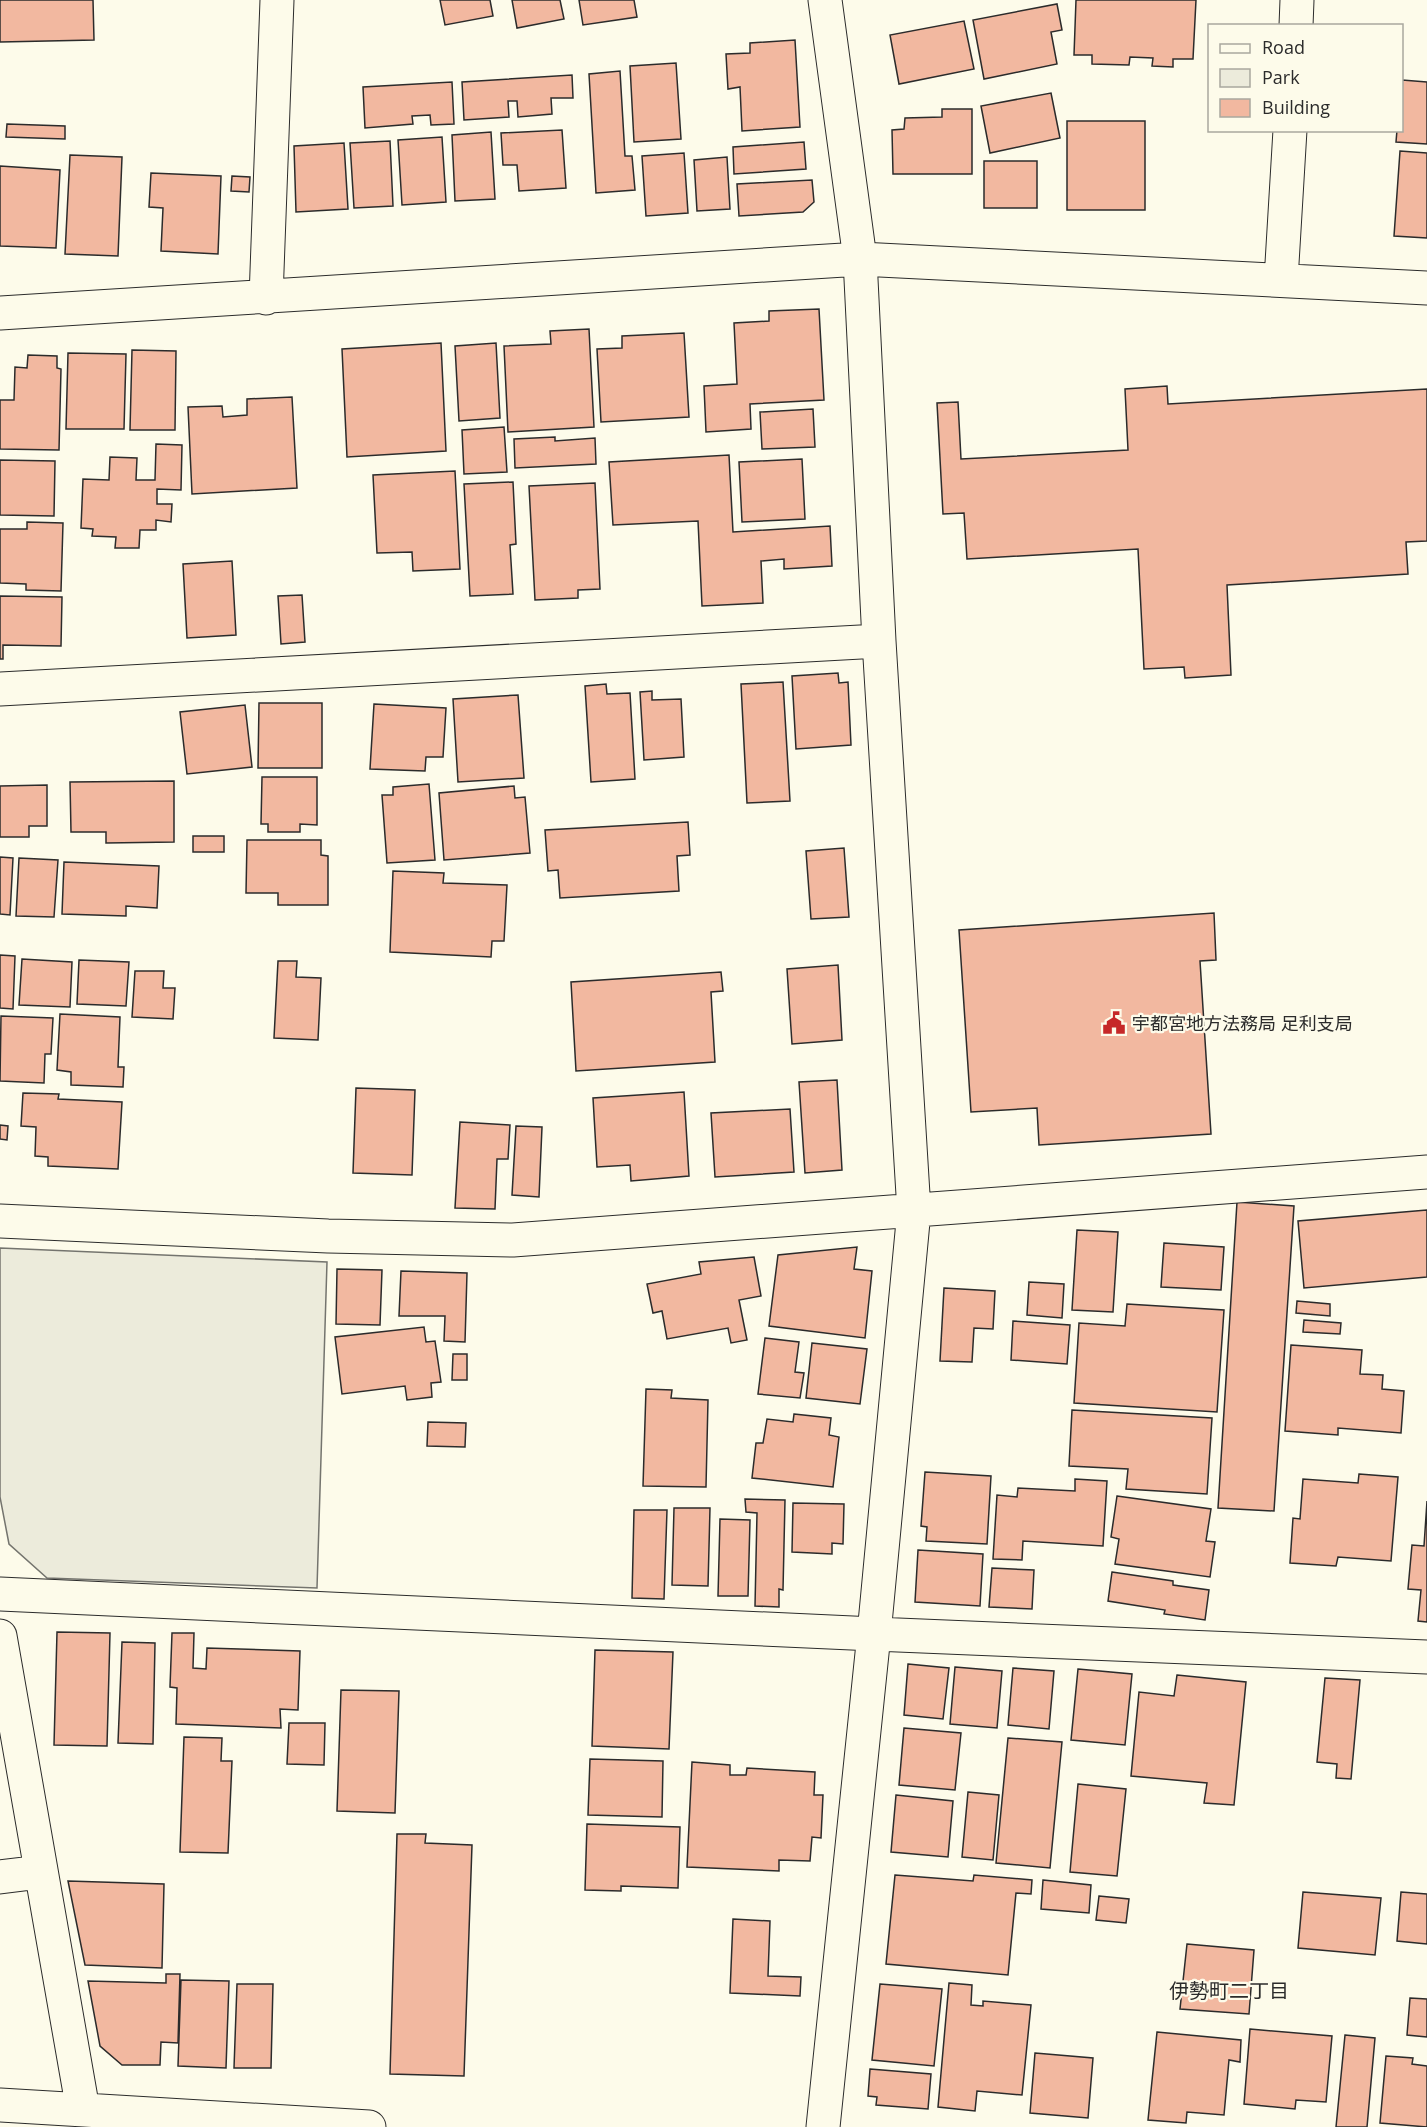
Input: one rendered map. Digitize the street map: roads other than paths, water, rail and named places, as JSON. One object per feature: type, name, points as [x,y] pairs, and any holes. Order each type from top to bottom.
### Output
[{"type":"street","points":[[266,298],[277,0]]},
{"type":"street","points":[[823,2127],[874,1634],[914,1211],[879,641],[860,259],[825,0]]},
{"type":"street","points":[[1296,24],[1297,0]]},
{"type":"street","points":[[1281,280],[1290,132]]},
{"type":"street","points":[[0,313],[860,259],[1427,288]]},
{"type":"street","points":[[0,689],[879,641]]},
{"type":"street","points":[[0,1221],[328,1236],[513,1240],[1427,1172]]},
{"type":"street","points":[[0,1594],[874,1634],[1427,1656]]},
{"type":"street","points":[[0,1636],[82,2110]]},
{"type":"street","points":[[0,1877],[40,1872]]},
{"type":"street","points":[[0,2105],[369,2127]]},
{"type":"place","name":"宇都宮地方法務局 足利支局","points":[[1114,1023]]},
{"type":"district","name":"伊勢町二丁目","points":[[1229,1990]]}]
